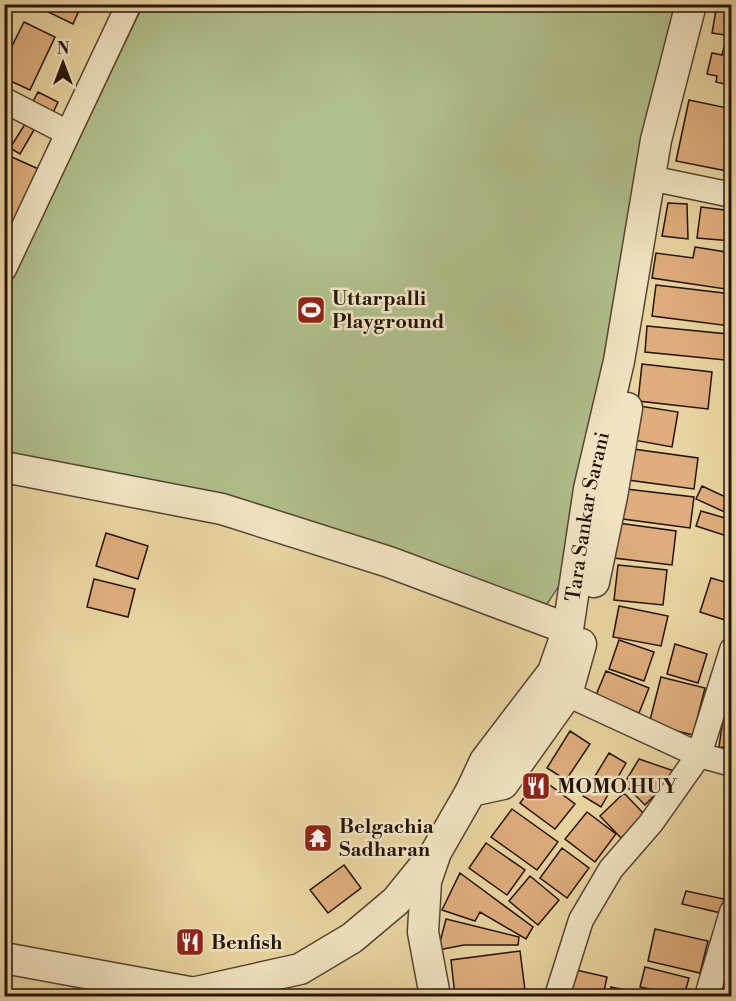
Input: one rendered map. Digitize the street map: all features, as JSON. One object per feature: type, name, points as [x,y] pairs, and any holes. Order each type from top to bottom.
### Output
[{"type":"street","points":[[4,269],[129,4]]},
{"type":"street","name":"Tara Sankar Sarani","points":[[435,996],[423,932],[426,881],[436,852],[471,791],[485,761],[556,689],[553,672],[568,629],[589,489],[658,180],[656,140],[691,4]]},
{"type":"street","points":[[713,4],[658,180],[612,496],[577,662],[556,689],[699,755],[732,764]]},
{"type":"street","points":[[4,100],[68,133]]},
{"type":"street","points":[[658,180],[732,195]]},
{"type":"street","points":[[4,467],[222,509],[389,562],[568,629]]},
{"type":"street","points":[[557,996],[582,920],[611,869],[651,823],[699,755],[732,650]]},
{"type":"street","points":[[4,958],[202,995],[300,969],[352,938],[396,900],[436,852]]},
{"type":"street","points":[[707,996],[732,912]]},
{"type":"green space","name":"Uttarpalli Playground","points":[[143,5],[686,5],[574,528],[559,586],[547,604],[466,578],[5,455],[4,294]]},
{"type":"building","points":[[47,4],[82,4],[73,24],[44,10]]},
{"type":"building","points":[[716,10],[732,13],[732,36],[712,33]]},
{"type":"building","points":[[24,22],[55,37],[30,90],[4,78],[4,62]]},
{"type":"building","points":[[724,47],[732,49],[732,96],[727,95],[729,85],[716,82],[717,76],[707,74],[712,53],[722,55]]},
{"type":"building","points":[[38,92],[58,102],[51,117],[30,107]]},
{"type":"building","points":[[689,100],[732,109],[732,172],[676,161]]},
{"type":"building","points":[[25,124],[34,130],[20,154],[10,148]]},
{"type":"building","points":[[5,154],[43,171],[11,241],[4,238]]},
{"type":"building","points":[[668,203],[687,204],[688,239],[662,236]]},
{"type":"building","points":[[701,207],[732,211],[732,241],[697,238]]},
{"type":"building","points":[[695,247],[732,253],[732,290],[652,278],[656,253],[693,258]]},
{"type":"building","points":[[656,285],[732,294],[730,326],[652,316]]},
{"type":"building","points":[[647,326],[728,334],[725,360],[645,352]]},
{"type":"building","points":[[642,364],[712,372],[708,409],[638,401]]},
{"type":"building","points":[[633,405],[678,412],[672,447],[628,439]]},
{"type":"building","points":[[633,449],[698,458],[694,489],[628,480]]},
{"type":"building","points":[[702,486],[732,500],[729,514],[696,499]]},
{"type":"building","points":[[626,489],[694,497],[690,528],[623,519]]},
{"type":"building","points":[[701,511],[732,520],[730,537],[696,526]]},
{"type":"building","points":[[618,523],[676,531],[672,565],[614,558]]},
{"type":"building","points":[[106,533],[148,546],[138,579],[96,566]]},
{"type":"building","points":[[618,565],[667,570],[663,605],[614,600]]},
{"type":"building","points":[[711,578],[732,584],[732,610],[728,621],[700,612]]},
{"type":"building","points":[[94,579],[135,589],[128,617],[87,607]]},
{"type":"building","points":[[619,606],[668,616],[661,646],[613,637]]},
{"type":"building","points":[[619,640],[654,652],[644,681],[609,669]]},
{"type":"building","points":[[675,644],[707,654],[698,683],[667,674]]},
{"type":"building","points":[[606,671],[649,688],[639,713],[596,695]]},
{"type":"building","points":[[661,677],[705,688],[693,735],[649,724]]},
{"type":"building","points":[[725,704],[732,705],[732,748],[719,747]]},
{"type":"building","points":[[570,731],[590,744],[566,780],[547,768]]},
{"type":"building","points":[[609,753],[626,763],[601,807],[583,796]]},
{"type":"building","points":[[639,759],[677,772],[645,805],[624,784]]},
{"type":"building","points":[[539,777],[575,804],[555,829],[520,803]]},
{"type":"building","points":[[624,793],[645,815],[621,838],[600,816]]},
{"type":"building","points":[[512,809],[558,842],[537,870],[491,837]]},
{"type":"building","points":[[587,812],[616,834],[595,862],[565,839]]},
{"type":"building","points":[[486,843],[525,870],[507,895],[469,868]]},
{"type":"building","points":[[562,848],[589,868],[567,898],[540,878]]},
{"type":"building","points":[[344,865],[361,888],[328,913],[310,890]]},
{"type":"building","points":[[460,873],[533,927],[526,939],[480,912],[475,921],[442,910]]},
{"type":"building","points":[[530,876],[559,900],[538,925],[509,901]]},
{"type":"building","points":[[686,891],[724,899],[721,913],[682,904]]},
{"type":"building","points":[[446,919],[519,937],[518,945],[464,945],[438,950]]},
{"type":"building","points":[[655,929],[708,941],[700,973],[648,961]]},
{"type":"building","points":[[520,951],[525,990],[455,996],[451,960]]},
{"type":"building","points":[[645,967],[689,978],[684,996],[640,987]]},
{"type":"building","points":[[576,970],[607,977],[603,996],[571,996]]},
{"type":"building","points":[[721,984],[732,987],[732,996],[717,996]]},
{"type":"building","points":[[611,987],[644,994],[643,996],[609,996]]},
{"type":"place","name":"Uttarpalli Playground","points":[[311,310]]},
{"type":"place","name":"MOMO HUY","points":[[536,786]]},
{"type":"place","name":"Belgachia Sadharan","points":[[318,838]]},
{"type":"place","name":"Benfish","points":[[190,942]]}]
